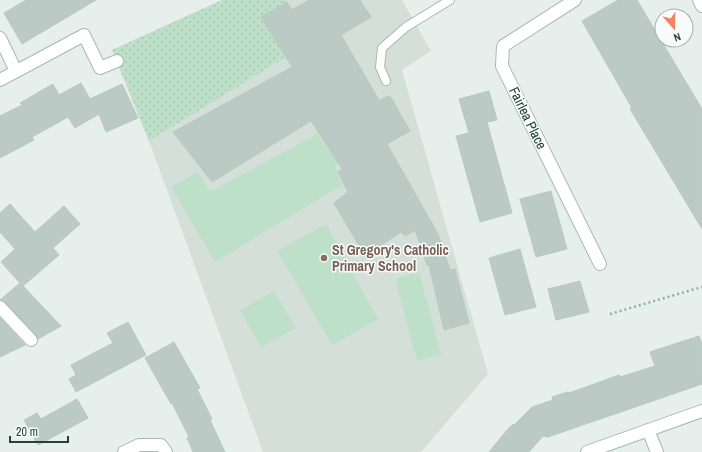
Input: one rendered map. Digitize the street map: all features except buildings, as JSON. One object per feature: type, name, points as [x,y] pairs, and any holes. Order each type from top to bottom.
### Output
[{"type":"street","name":"Fairlea Place","points":[[575,0],[503,46],[502,66],[600,264]]},
{"type":"street","points":[[699,0],[702,6]]},
{"type":"street","points":[[0,80],[84,35],[100,68],[117,60]]},
{"type":"street","points":[[0,38],[16,71]]},
{"type":"street","points":[[0,307],[30,340]]},
{"type":"street","points":[[587,452],[702,412]]},
{"type":"street","points":[[648,430],[657,452]]},
{"type":"street","points":[[124,452],[139,444],[161,445],[166,452]]},
{"type":"lane","points":[[386,81],[380,68],[382,48],[406,27],[450,0]]},
{"type":"path","points":[[610,314],[702,287]]},
{"type":"shaded area","name":"St Gregory's Catholic Primary School","points":[[222,0],[402,0],[431,51],[402,70],[488,374],[421,452],[263,452],[149,141],[112,50]]},
{"type":"green space","points":[[222,0],[286,0],[287,2],[261,17],[286,57],[149,141],[112,50]]},
{"type":"green space","points":[[317,134],[329,151],[345,144],[352,155],[335,165],[342,185],[215,262],[171,187],[198,172],[210,192]]},
{"type":"green space","points":[[326,224],[378,319],[332,345],[277,251]]},
{"type":"green space","points":[[419,272],[441,354],[417,361],[395,279]]},
{"type":"green space","points":[[274,291],[296,328],[261,347],[240,310]]},
{"type":"place","name":"St Gregory's Catholic Primary School","points":[[324,258]]}]
